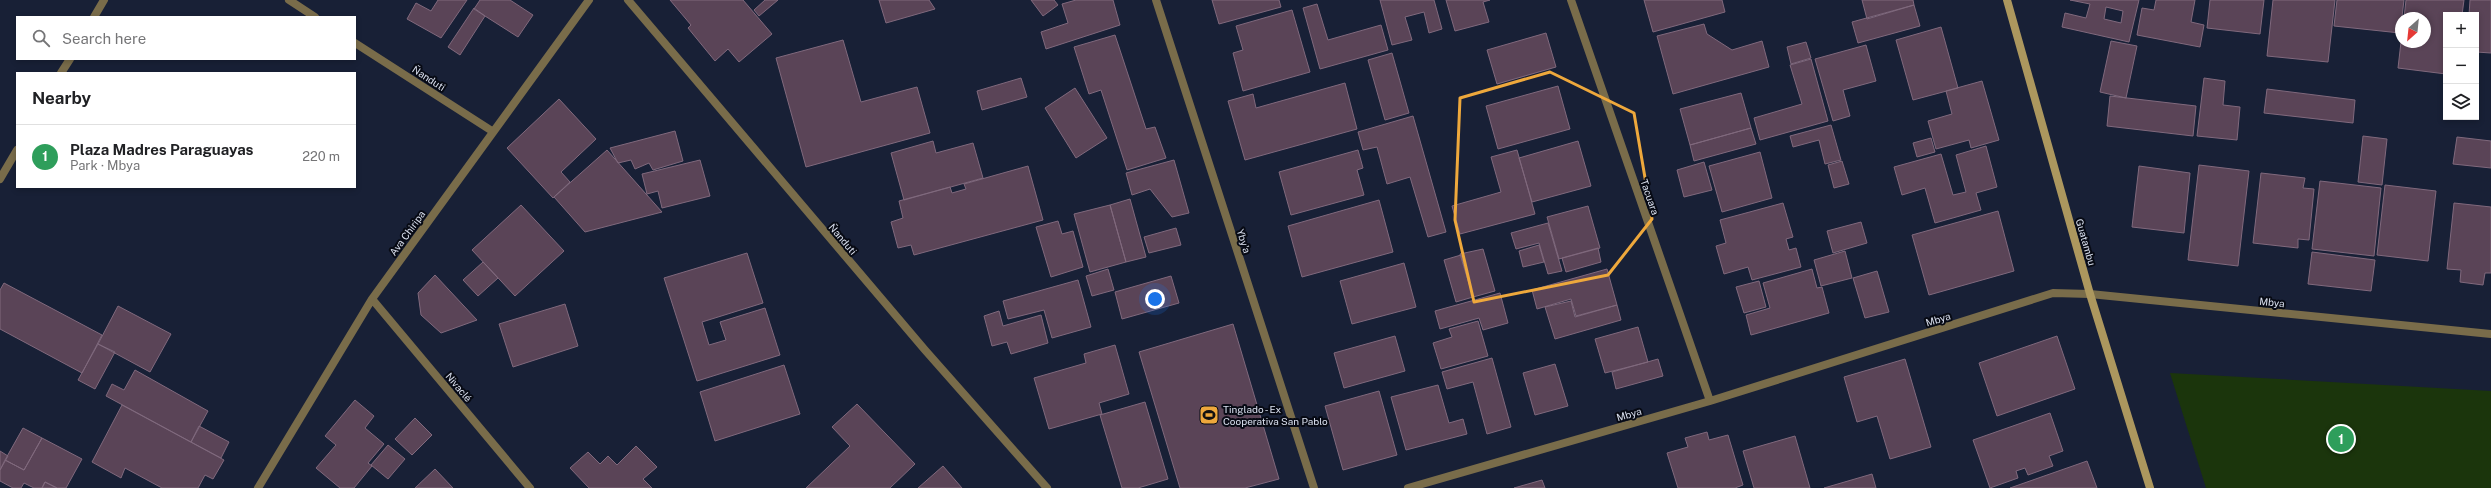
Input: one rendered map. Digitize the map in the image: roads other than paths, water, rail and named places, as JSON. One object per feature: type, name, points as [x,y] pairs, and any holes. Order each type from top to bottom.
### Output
[{"type":"street","points":[[95,16],[104,0]]},
{"type":"street","points":[[289,0],[313,16]]},
{"type":"street","name":"Ava Chiripa","points":[[258,488],[372,299],[492,131],[589,0]]},
{"type":"street","name":"Ñanduti","points":[[628,0],[925,350],[1046,488]]},
{"type":"street","name":"Yby'a","points":[[1156,0],[1314,488]]},
{"type":"street","name":"Tacuara","points":[[1570,0],[1710,401]]},
{"type":"street","name":"Guatambu","points":[[2007,0],[2090,294],[2150,488]]},
{"type":"street","name":"Ñanduti","points":[[356,44],[492,131]]},
{"type":"street","points":[[63,72],[69,60]]},
{"type":"street","points":[[0,179],[16,152]]},
{"type":"street","name":"Mbya","points":[[1408,488],[1710,401],[2053,293],[2090,294],[2491,334]]},
{"type":"street","name":"Nivaclé","points":[[372,299],[530,488]]},
{"type":"place","name":"Tinglado - Ex Cooperativa San Pablo","points":[[1209,415]]},
{"type":"place","name":"Plaza Madres Paraguayas","points":[[2341,439]]}]
